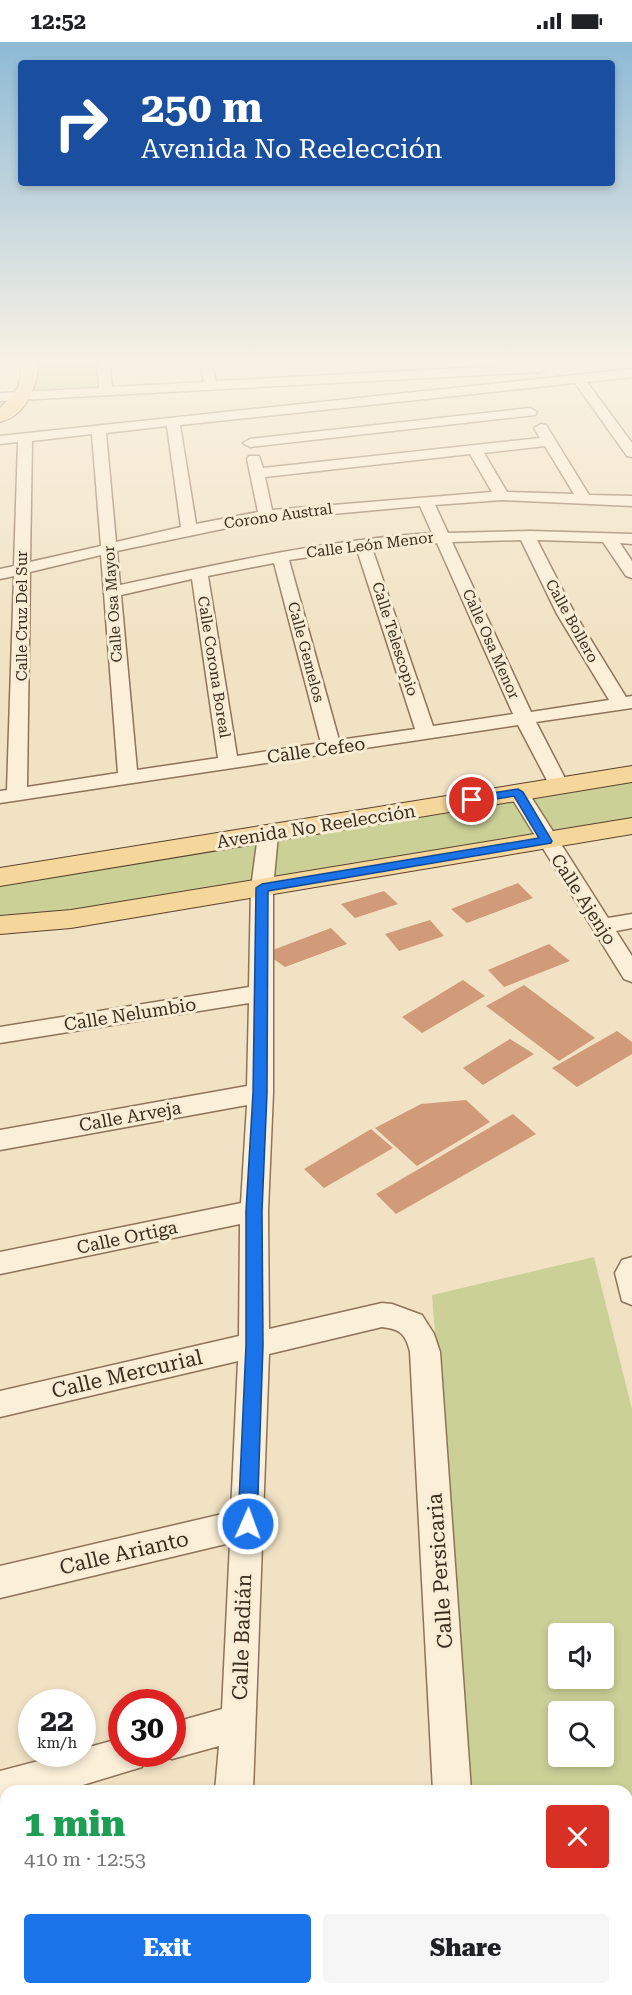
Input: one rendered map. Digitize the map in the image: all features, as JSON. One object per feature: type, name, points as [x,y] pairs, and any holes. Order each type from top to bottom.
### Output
[{"type":"main road","name":"Avenida No Reelección","points":[[0,877],[632,774]]},
{"type":"main road","points":[[0,930],[632,826]]},
{"type":"main road","points":[[0,925],[30,924]]},
{"type":"street","name":"Calle Cruz Del Sur","points":[[9,796],[22,673],[21,568],[25,451]]},
{"type":"street","name":"Calle Osa Mayor","points":[[101,451],[128,777]]},
{"type":"street","points":[[177,451],[189,530]]},
{"type":"street","points":[[252,451],[266,515]]},
{"type":"street","points":[[258,473],[464,451]]},
{"type":"street","points":[[476,451],[502,496]]},
{"type":"street","points":[[556,451],[585,500]]},
{"type":"street","name":"Corono Austral","points":[[0,574],[189,530],[266,515],[425,500],[502,496],[632,501]]},
{"type":"street","name":"Calle Osa Menor","points":[[425,500],[525,719],[559,786]]},
{"type":"street","name":"Calle Bollero","points":[[527,536],[566,614],[626,703]]},
{"type":"street","name":"Calle León Menor","points":[[112,592],[280,556],[363,544],[442,537],[632,538]]},
{"type":"street","points":[[608,537],[632,573]]},
{"type":"street","name":"Calle Telescopio","points":[[363,544],[426,734]]},
{"type":"street","name":"Calle Gemelos","points":[[280,556],[332,748]]},
{"type":"street","name":"Calle Corona Boreal","points":[[199,573],[228,762]]},
{"type":"street","name":"Calle Cefeo","points":[[9,796],[626,703]]},
{"type":"street","name":"Calle Ajenjo","points":[[518,792],[546,841],[632,974]]},
{"type":"street","name":"Calle Badián","points":[[234,1785],[248,1524],[254,1345],[254,1211],[260,1093],[259,993],[262,888],[268,835]]},
{"type":"street","points":[[602,926],[632,921]]},
{"type":"street","name":"Calle Nelumbio","points":[[0,1035],[259,993]]},
{"type":"street","name":"Calle Arveja","points":[[0,1140],[260,1093]]},
{"type":"street","name":"Calle Ortiga","points":[[0,1263],[254,1211]]},
{"type":"street","points":[[632,1268],[629,1273],[632,1293]]},
{"type":"street","name":"Calle Mercurial","points":[[0,1404],[382,1315],[398,1316],[412,1323],[422,1334],[425,1352]]},
{"type":"street","name":"Calle Persicaria","points":[[425,1352],[452,1785]]},
{"type":"street","name":"Calle Arianto","points":[[0,1582],[248,1524]]},
{"type":"street","points":[[186,1737],[239,1722]]},
{"type":"street","points":[[18,1785],[108,1760]]},
{"type":"green space","points":[[632,773],[632,826],[0,930],[0,877]]},
{"type":"green space","points":[[594,1257],[632,1409],[632,1785],[471,1785],[432,1295]]},
{"type":"building","points":[[518,883],[533,898],[467,923],[451,909]]},
{"type":"building","points":[[384,891],[398,904],[355,918],[341,904]]},
{"type":"building","points":[[430,920],[444,936],[399,951],[385,934]]},
{"type":"building","points":[[331,928],[347,944],[285,967],[265,953]]},
{"type":"building","points":[[549,944],[570,961],[504,987],[488,970]]},
{"type":"building","points":[[463,980],[485,996],[422,1033],[402,1017]]},
{"type":"building","points":[[524,985],[595,1038],[559,1061],[486,1006]]},
{"type":"building","points":[[617,1031],[632,1042],[632,1054],[577,1087],[552,1068]]},
{"type":"building","points":[[510,1039],[534,1054],[483,1085],[463,1068]]},
{"type":"building","points":[[466,1100],[490,1122],[417,1166],[375,1128],[421,1104]]},
{"type":"building","points":[[513,1114],[536,1134],[396,1214],[376,1194]]},
{"type":"building","points":[[371,1129],[393,1148],[324,1188],[304,1169]]},
{"type":"route","points":[[248,1524],[254,1345],[254,1211],[260,1093],[259,993],[262,888],[546,841],[518,792],[472,800]]}]
